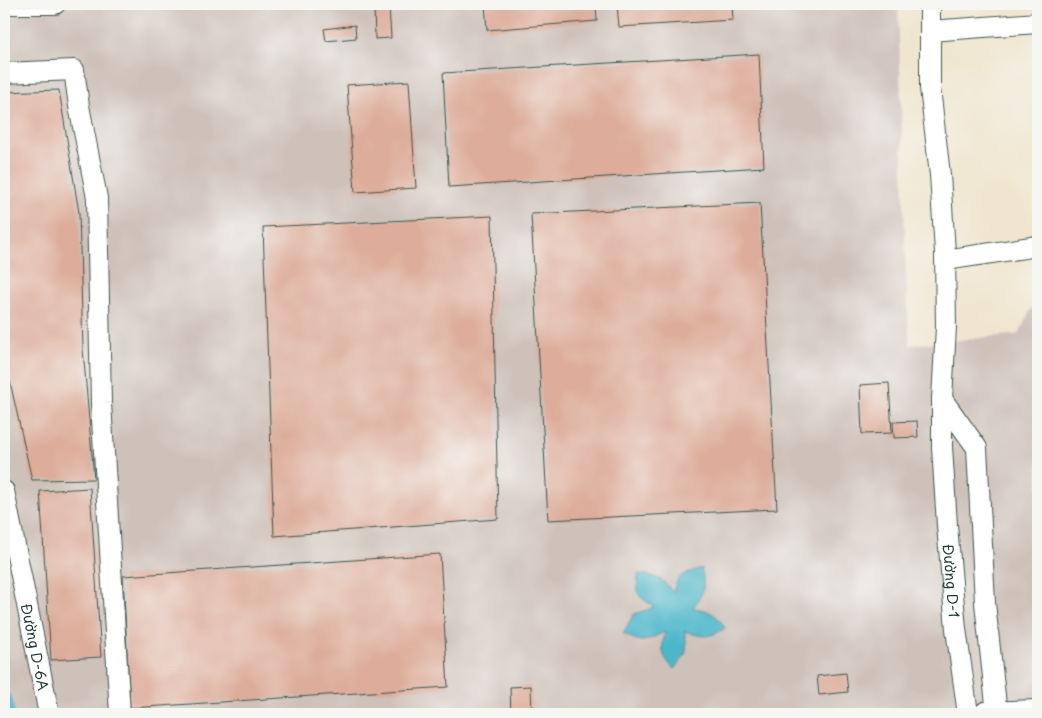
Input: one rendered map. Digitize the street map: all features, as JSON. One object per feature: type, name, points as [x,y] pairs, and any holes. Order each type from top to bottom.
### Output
[{"type":"street","points":[[4,4],[55,4]]},
{"type":"street","name":"Đường D-1","points":[[930,4],[930,88],[940,175],[945,260],[946,327],[942,399],[942,447],[956,628],[968,714]]},
{"type":"street","points":[[930,31],[1038,23]]},
{"type":"street","points":[[4,73],[74,70],[97,198],[101,403],[120,714]]},
{"type":"street","points":[[945,260],[1038,246]]},
{"type":"street","points":[[942,399],[977,448],[985,603],[997,713]]},
{"type":"street","name":"Đường D-6A","points":[[4,491],[49,714]]},
{"type":"street","points":[[957,714],[1038,710]]},
{"type":"shaded area","points":[[4,4],[898,4],[907,303],[910,345],[1019,334],[1038,294],[1038,714],[4,714]]},
{"type":"water","points":[[701,568],[703,589],[700,598],[693,608],[712,614],[725,628],[705,636],[684,631],[686,652],[674,669],[663,652],[665,632],[644,641],[636,640],[623,633],[634,614],[654,607],[639,595],[638,574],[658,579],[666,584],[673,593],[679,578]]},
{"type":"building","points":[[485,4],[596,4],[597,21],[487,30]]},
{"type":"building","points":[[617,4],[732,4],[733,20],[619,27]]},
{"type":"building","points":[[389,6],[391,38],[375,39],[374,7]]},
{"type":"building","points":[[355,25],[356,38],[326,41],[324,29]]},
{"type":"building","points":[[759,54],[764,167],[449,187],[443,73]]},
{"type":"building","points":[[409,81],[416,188],[355,192],[347,85]]},
{"type":"building","points":[[59,90],[79,213],[83,349],[94,479],[32,480],[4,355],[4,92]]},
{"type":"building","points":[[760,203],[777,509],[548,520],[531,214]]},
{"type":"building","points":[[492,216],[498,519],[274,536],[263,227]]},
{"type":"building","points":[[889,383],[892,433],[862,434],[860,385]]},
{"type":"building","points":[[917,421],[918,437],[894,438],[893,422]]},
{"type":"building","points":[[90,488],[101,657],[51,660],[40,491]]},
{"type":"building","points":[[440,554],[448,687],[130,708],[123,576]]},
{"type":"building","points":[[846,673],[848,692],[819,695],[817,676]]},
{"type":"building","points":[[531,686],[532,714],[511,714],[510,687]]},
{"type":"waterway","points":[[4,701],[6,714]]}]
